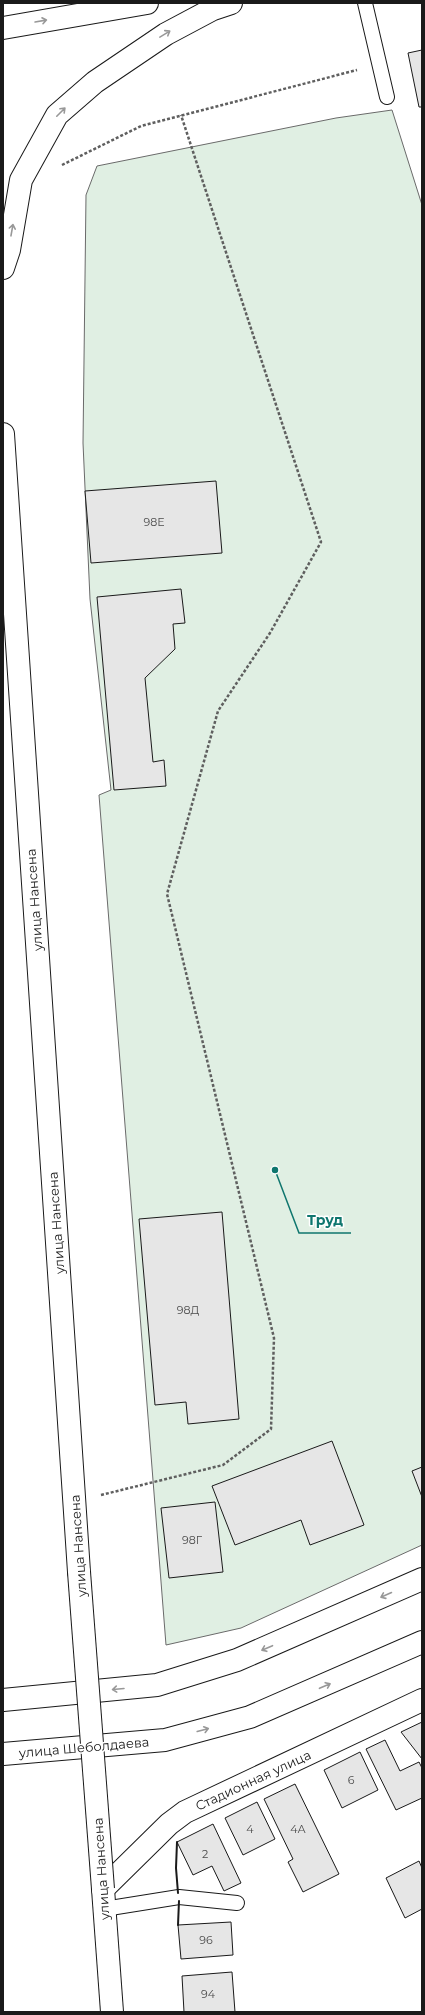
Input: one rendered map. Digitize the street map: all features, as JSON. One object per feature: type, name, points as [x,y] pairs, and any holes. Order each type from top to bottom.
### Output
[{"type":"main road","points":[[3,28],[147,3]]},
{"type":"main road","points":[[3,268],[9,250],[21,180],[58,115],[95,82],[166,34],[213,9],[231,3]]},
{"type":"main road","name":"улица Нансена","points":[[3,434],[79,1572],[112,2012]]},
{"type":"main road","points":[[3,1700],[157,1685],[237,1660],[422,1579]]},
{"type":"main road","name":"улица Шеболдаева","points":[[3,1754],[165,1740],[250,1717],[422,1642]]},
{"type":"main road","name":"Стадионная улица","points":[[104,1899],[169,1824],[185,1812],[422,1700]]},
{"type":"lane","points":[[365,3],[387,97]]},
{"type":"lane","points":[[104,1899],[179,1897],[237,1903]]},
{"type":"path","points":[[61,165],[141,126],[380,64]]},
{"type":"path","points":[[75,1502],[223,1465],[271,1429],[274,1338],[168,894],[218,711],[270,634],[322,542],[181,115]]},
{"type":"green space","points":[[392,110],[422,205],[422,1545],[241,1628],[166,1645],[99,795],[111,790],[90,599],[83,443],[86,195],[97,166],[336,118]]},
{"type":"building","points":[[422,50],[422,107],[419,107],[408,53]]},
{"type":"building","points":[[216,481],[222,553],[91,563],[85,491]]},
{"type":"building","points":[[181,589],[185,623],[173,624],[175,649],[145,678],[153,762],[164,760],[166,786],[114,790],[97,597]]},
{"type":"building","points":[[222,1212],[239,1419],[188,1424],[186,1402],[155,1405],[139,1219]]},
{"type":"building","points":[[332,1441],[364,1525],[310,1545],[301,1520],[235,1545],[212,1486]]},
{"type":"building","points":[[422,1467],[422,1497],[412,1471]]},
{"type":"building","points":[[215,1502],[223,1572],[169,1578],[161,1508]]},
{"type":"building","points":[[422,1722],[422,1759],[401,1732]]},
{"type":"building","points":[[385,1740],[400,1771],[419,1762],[422,1768],[422,1798],[396,1810],[366,1749]]},
{"type":"building","points":[[360,1752],[378,1790],[342,1808],[324,1770]]},
{"type":"building","points":[[295,1784],[339,1874],[303,1892],[288,1862],[293,1859],[264,1799]]},
{"type":"building","points":[[257,1802],[275,1839],[243,1855],[225,1818]]},
{"type":"building","points":[[213,1824],[241,1883],[224,1891],[212,1866],[193,1875],[177,1842]]},
{"type":"building","points":[[419,1861],[422,1868],[422,1909],[405,1918],[386,1878]]},
{"type":"building","points":[[231,1922],[233,1955],[181,1959],[178,1925]]},
{"type":"building","points":[[232,1972],[235,2012],[184,2012],[182,1976]]},
{"type":"wall","points":[[177,1842],[176,1868],[178,1893]]},
{"type":"wall","points":[[178,1925],[179,1901]]},
{"type":"place","name":"Труд","points":[[275,1170]]}]
